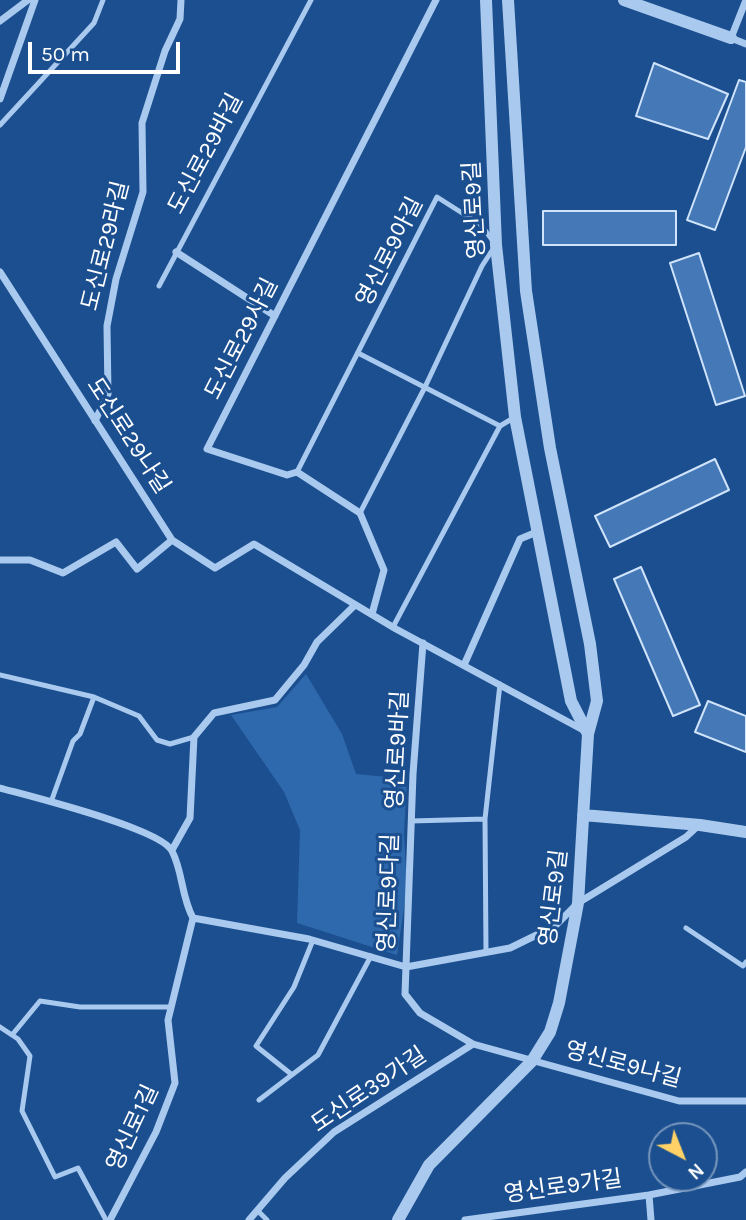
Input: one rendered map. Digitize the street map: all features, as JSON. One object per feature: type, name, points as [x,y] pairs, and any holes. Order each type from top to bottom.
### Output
[{"type":"street","points":[[0,20],[28,0]]},
{"type":"street","points":[[0,99],[35,0]]},
{"type":"street","name":"도신로29라길","points":[[95,421],[108,394],[107,326],[116,279],[144,192],[142,123],[165,51],[180,19],[181,0]]},
{"type":"street","name":"도신로29사길","points":[[360,513],[297,472],[287,475],[207,449],[436,0]]},
{"type":"street","name":"영신로9길","points":[[398,1220],[429,1165],[532,1062],[550,1032],[559,1003],[578,903],[588,734],[571,701],[540,531],[515,417],[496,245],[486,0]]},
{"type":"street","points":[[172,850],[190,818],[194,737],[214,713],[275,700],[304,665],[317,642],[355,604],[588,734],[597,701],[590,644],[550,448],[526,291],[508,0]]},
{"type":"street","points":[[624,0],[746,44]]},
{"type":"street","points":[[731,38],[746,0]]},
{"type":"street","points":[[176,253],[275,316]]},
{"type":"street","name":"도신로29나길","points":[[0,272],[173,540],[215,568],[254,544],[355,604]]},
{"type":"street","points":[[360,513],[384,570],[372,614]]},
{"type":"street","points":[[464,665],[520,539],[540,531]]},
{"type":"street","points":[[0,560],[30,560],[63,573],[116,542],[137,569],[173,540]]},
{"type":"street","name":"영신로9바길","points":[[411,821],[423,643]]},
{"type":"street","points":[[0,789],[127,825],[161,841],[172,850],[184,902],[193,918]]},
{"type":"street","points":[[583,815],[746,832]]},
{"type":"street","name":"영신로9다길","points":[[411,821],[405,994],[420,1013],[473,1044]]},
{"type":"street","name":"영신로9다길","points":[[193,918],[313,940],[406,967],[510,948],[555,926],[578,903],[686,837],[699,825]]},
{"type":"street","name":"영신로1길","points":[[108,1220],[156,1132],[176,1083],[168,1020],[193,918]]},
{"type":"street","points":[[473,1044],[532,1062]]},
{"type":"street","name":"도신로39가길","points":[[249,1220],[285,1178],[334,1132],[473,1044]]},
{"type":"street","name":"영신로9나길","points":[[532,1062],[679,1101],[746,1101]]},
{"type":"street","name":"영신로9가길","points":[[465,1220],[649,1195],[740,1177],[746,1172]]},
{"type":"street","points":[[649,1195],[651,1220]]},
{"type":"lane","points":[[0,125],[94,23],[103,0]]},
{"type":"lane","name":"도신로29바길","points":[[159,286],[311,0]]},
{"type":"lane","name":"영신로9아길","points":[[297,472],[437,197],[481,225],[496,245]]},
{"type":"lane","points":[[360,513],[425,387],[482,266],[496,245]]},
{"type":"lane","points":[[358,353],[500,426]]},
{"type":"lane","points":[[393,627],[500,426],[515,417]]},
{"type":"lane","points":[[0,675],[94,698],[139,716],[157,740],[170,744],[194,737]]},
{"type":"lane","points":[[486,952],[485,819],[500,684]]},
{"type":"lane","points":[[51,802],[73,741],[80,734],[94,698]]},
{"type":"lane","name":"영신로9바길","points":[[411,821],[485,819]]},
{"type":"lane","points":[[686,928],[743,966],[746,962]]},
{"type":"lane","points":[[291,1074],[256,1046],[294,987],[313,940]]},
{"type":"lane","name":"영신로9다길","points":[[260,1100],[318,1055],[371,956]]},
{"type":"lane","points":[[12,1035],[40,1001],[80,1007],[171,1007]]},
{"type":"lane","points":[[0,1027],[12,1035],[30,1056],[22,1111],[55,1177],[78,1168],[108,1220]]},
{"type":"lane","points":[[257,1210],[267,1220]]},
{"type":"shaded area","points":[[306,674],[342,734],[356,774],[407,779],[404,833],[407,888],[397,955],[297,923],[300,830],[284,792],[231,715],[277,707]]},
{"type":"building","points":[[654,63],[728,94],[708,139],[636,116]]},
{"type":"building","points":[[739,80],[746,82],[746,147],[715,230],[687,220]]},
{"type":"building","points":[[543,211],[676,211],[676,245],[543,245]]},
{"type":"building","points":[[699,253],[745,396],[716,405],[670,263]]},
{"type":"building","points":[[715,459],[729,490],[610,547],[595,516]]},
{"type":"building","points":[[641,567],[700,705],[673,716],[614,579]]},
{"type":"building","points":[[708,701],[746,716],[746,752],[695,732]]}]
